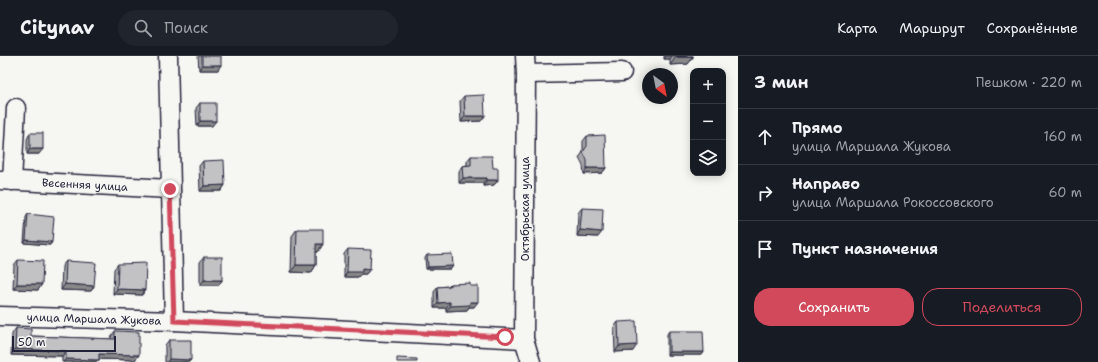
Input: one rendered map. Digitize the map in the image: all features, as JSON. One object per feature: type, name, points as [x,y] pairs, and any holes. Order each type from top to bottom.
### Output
[{"type":"street","points":[[168,56],[174,321]]},
{"type":"street","name":"Октябрьская улица","points":[[525,56],[524,339],[531,362]]},
{"type":"street","points":[[526,74],[622,72]]},
{"type":"street","points":[[6,181],[16,108]]},
{"type":"street","name":"Весенняя улица","points":[[6,181],[170,189]]},
{"type":"street","name":"улица Маршала Жукова","points":[[0,316],[174,321],[524,339]]},
{"type":"building","points":[[202,56],[221,56],[221,65],[202,65]]},
{"type":"building","points":[[693,56],[693,57],[676,57]]},
{"type":"building","points":[[484,95],[485,116],[465,116],[464,96]]},
{"type":"building","points":[[200,103],[216,103],[216,121],[200,121]]},
{"type":"building","points":[[30,133],[43,133],[43,149],[30,149]]},
{"type":"building","points":[[605,135],[606,168],[587,168],[587,160],[583,152],[587,146],[587,136]]},
{"type":"building","points":[[471,156],[492,156],[493,168],[498,168],[498,180],[487,180],[487,178],[463,178],[462,166],[471,165]]},
{"type":"building","points":[[224,160],[225,185],[204,186],[203,161]]},
{"type":"building","points":[[582,208],[603,209],[602,232],[580,230]]},
{"type":"building","points":[[28,214],[54,217],[52,242],[26,240]]},
{"type":"building","points":[[297,229],[323,229],[323,244],[316,244],[316,265],[296,265]]},
{"type":"building","points":[[348,249],[371,250],[370,269],[362,268],[362,272],[347,272]]},
{"type":"building","points":[[452,254],[453,266],[428,267],[427,255]]},
{"type":"building","points":[[204,257],[222,257],[222,280],[204,280]]},
{"type":"building","points":[[18,260],[43,261],[42,284],[17,284]]},
{"type":"building","points":[[66,261],[96,263],[94,286],[65,284]]},
{"type":"building","points":[[146,263],[145,290],[117,289],[118,264]]},
{"type":"building","points":[[470,283],[470,286],[478,286],[478,302],[470,302],[470,305],[450,306],[450,302],[438,303],[437,287],[450,286],[450,284]]},
{"type":"building","points":[[636,321],[637,345],[619,346],[618,322]]},
{"type":"building","points":[[16,328],[31,329],[31,336],[115,339],[115,331],[139,332],[139,355],[99,354],[99,360],[66,359],[66,351],[15,349]]},
{"type":"building","points":[[669,331],[703,331],[704,352],[669,352]]},
{"type":"building","points":[[169,340],[191,340],[191,360],[169,359]]},
{"type":"building","points":[[397,358],[417,359],[417,362],[397,362]]},
{"type":"route","points":[[170,189],[174,321],[505,337]]}]
